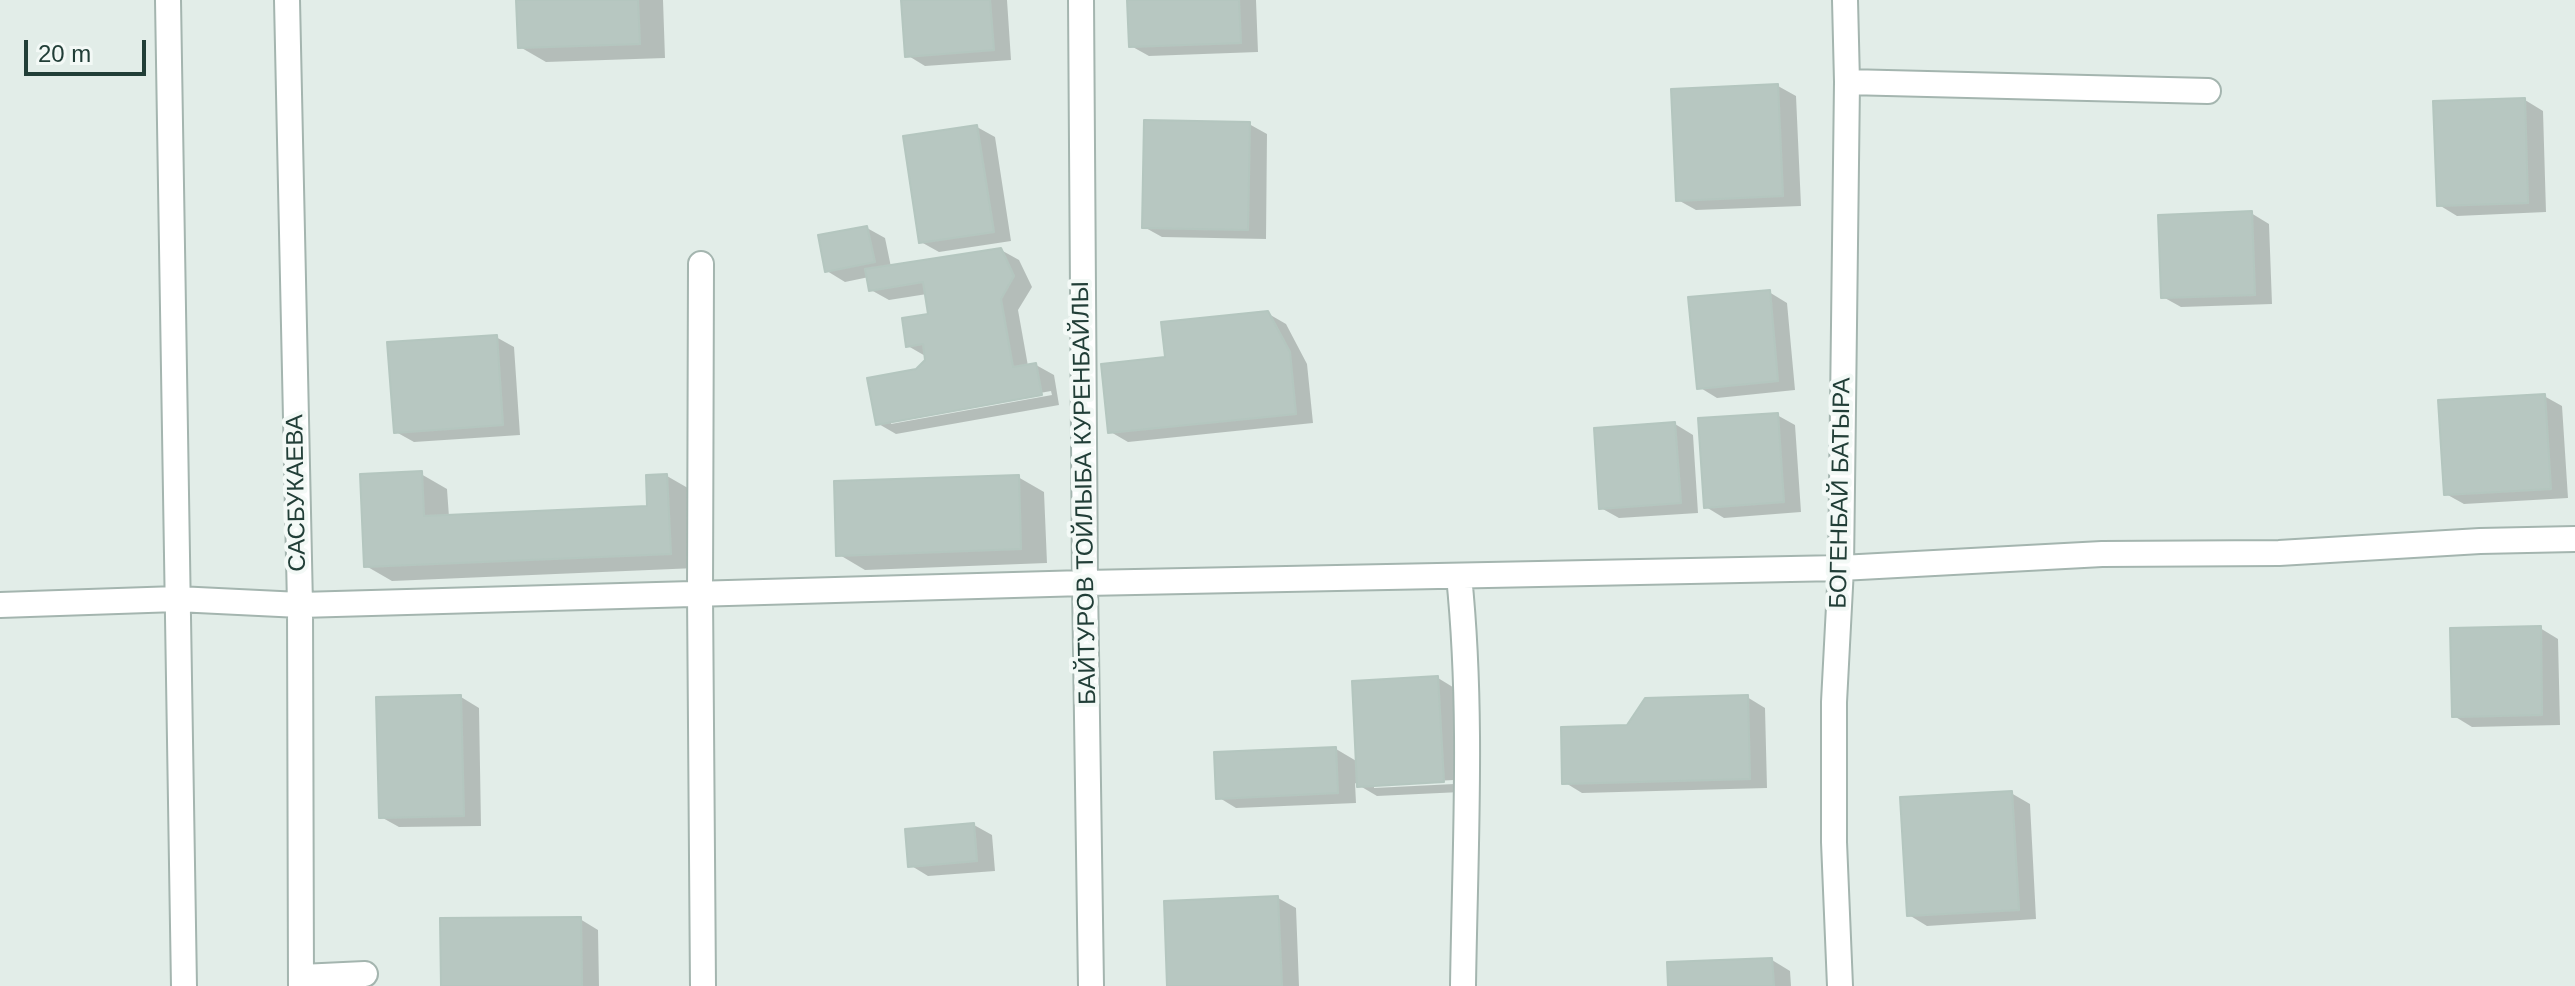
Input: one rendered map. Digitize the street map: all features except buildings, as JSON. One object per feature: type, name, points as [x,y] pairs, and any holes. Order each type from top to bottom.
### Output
[{"type":"street","points":[[168,0],[184,986]]},
{"type":"street","name":"САСБУКАЕВА","points":[[287,0],[300,605],[301,981]]},
{"type":"street","name":"БАЙТУРОВ ТОЙЛЫБА КУРЕНБАЙЛЫ","points":[[1081,0],[1091,986]]},
{"type":"street","name":"БОГЕНБАЙ БАТЫРА","points":[[1840,986],[1834,749],[1841,568],[1847,82],[1845,0]]},
{"type":"street","points":[[1847,82],[2208,91]]},
{"type":"street","points":[[701,264],[703,986]]},
{"type":"street","points":[[0,605],[177,599],[300,605],[1085,583],[1841,568],[2102,554],[2279,553],[2480,541],[2575,539]]},
{"type":"street","points":[[1459,576],[1466,673],[1463,986]]},
{"type":"street","points":[[301,981],[365,974]]}]
